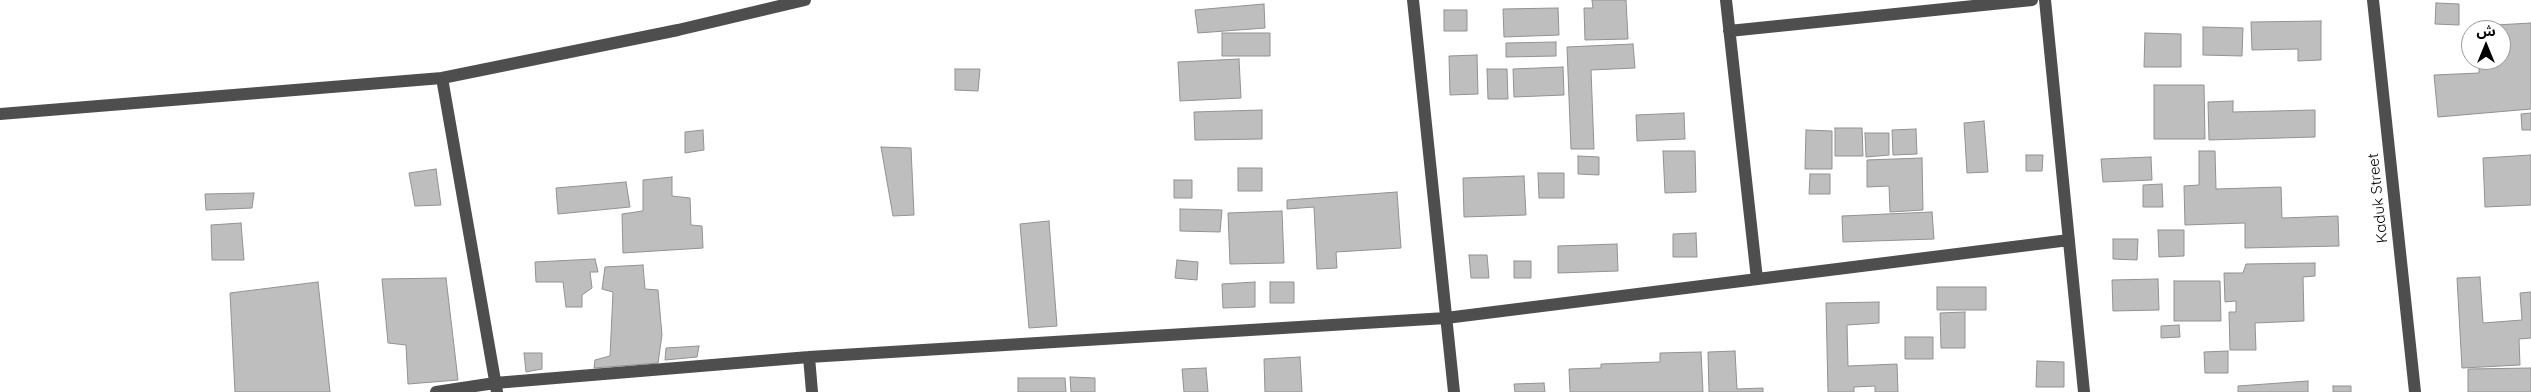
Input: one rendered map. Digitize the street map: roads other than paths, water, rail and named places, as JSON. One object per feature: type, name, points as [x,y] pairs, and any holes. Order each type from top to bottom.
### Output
[{"type":"street","points":[[0,114],[442,78],[678,30],[805,0]]},
{"type":"street","points":[[1413,0],[1454,392]]},
{"type":"street","points":[[1726,0],[1757,279]]},
{"type":"street","points":[[1729,31],[2032,0]]},
{"type":"street","points":[[2045,0],[2084,392]]},
{"type":"street","name":"Kaduk Street","points":[[2373,0],[2415,392]]},
{"type":"street","points":[[442,78],[496,388]]},
{"type":"street","points":[[436,392],[496,388],[809,357],[1446,318],[2069,240]]},
{"type":"street","points":[[809,357],[812,392]]}]
